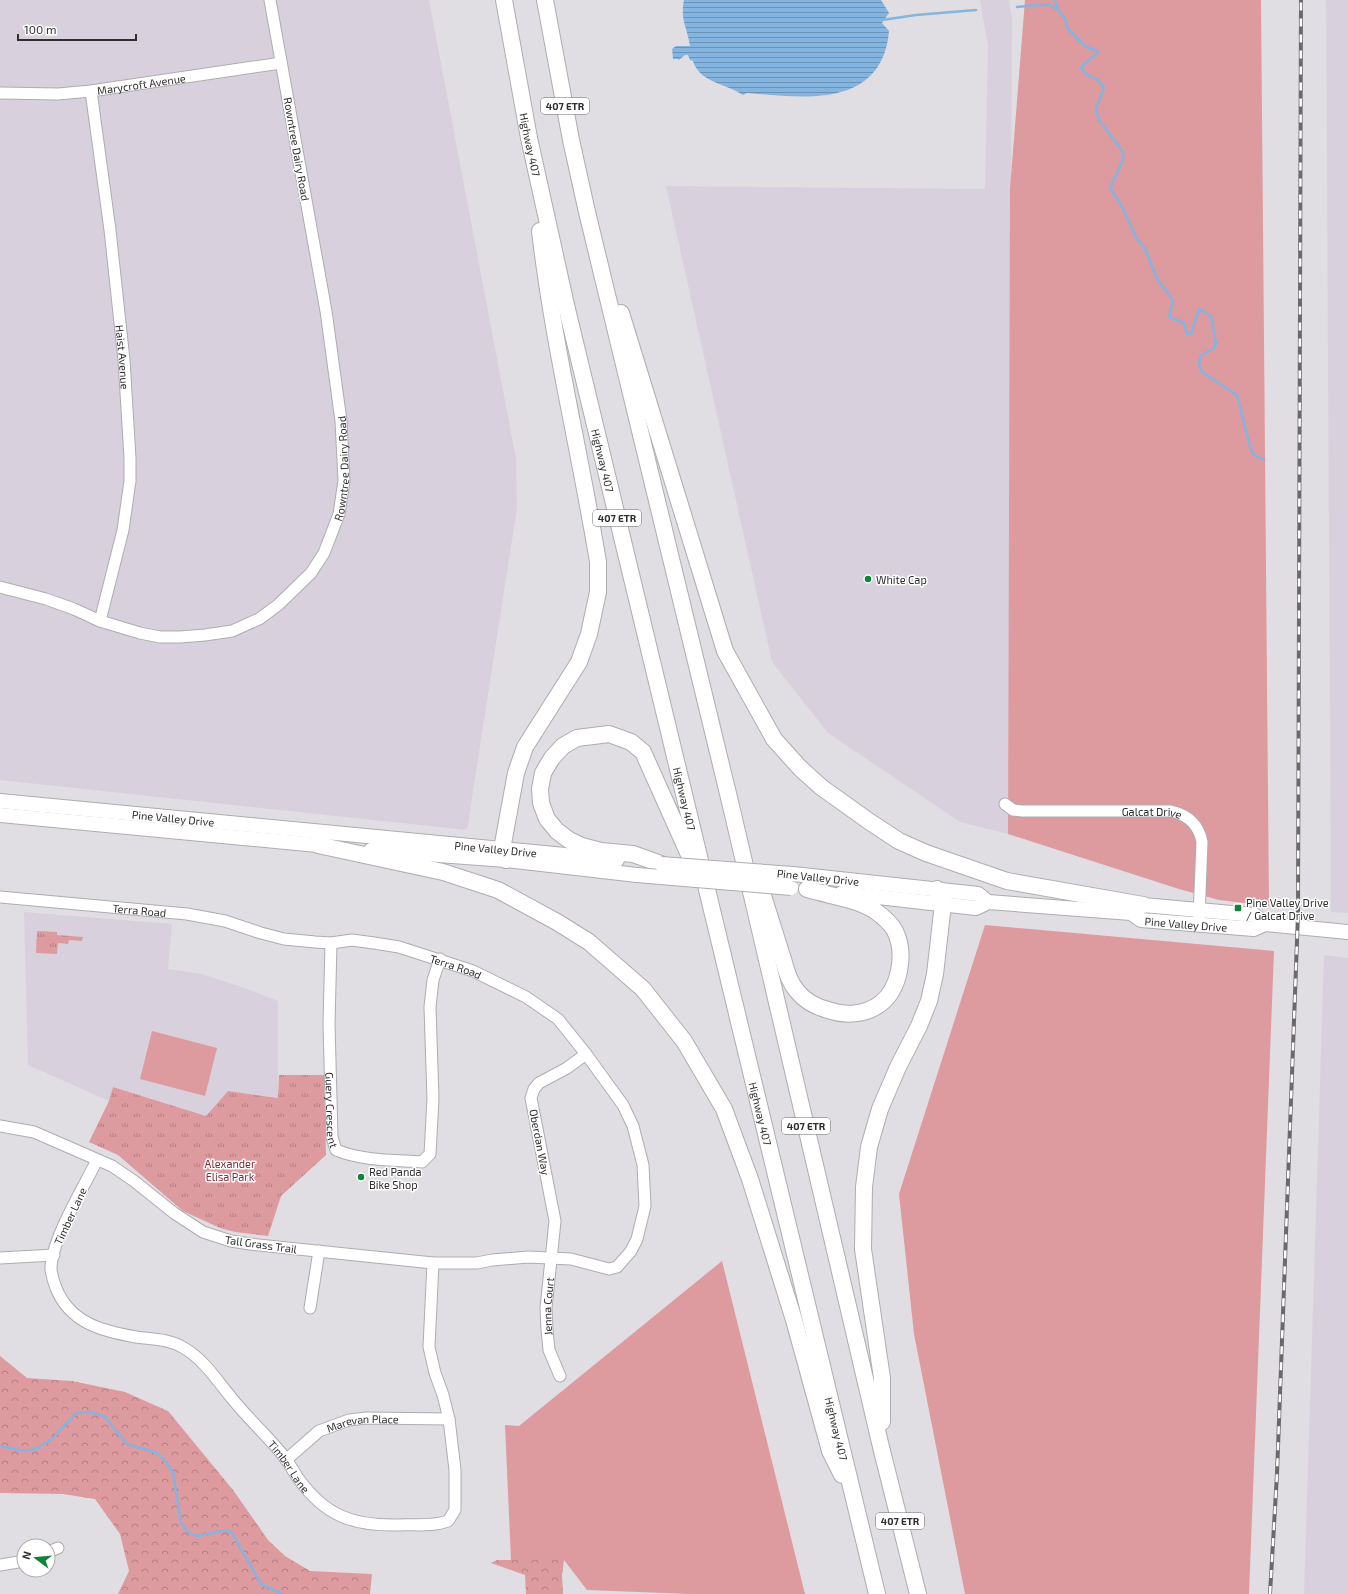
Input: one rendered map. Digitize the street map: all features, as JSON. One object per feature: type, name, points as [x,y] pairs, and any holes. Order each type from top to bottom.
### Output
[{"type":"highway","name":"Highway 407","points":[[504,0],[529,138],[570,326],[877,1594]]},
{"type":"highway","name":"407 ETR","points":[[545,0],[571,140],[587,212],[731,806],[881,1447],[918,1594]]},
{"type":"highway","points":[[504,854],[516,773],[525,747],[579,662],[589,634],[598,592],[598,562],[545,271],[529,138]]},
{"type":"highway","points":[[587,212],[628,332],[725,651],[774,739],[800,768],[821,787],[899,841],[926,853],[1007,881],[1137,909]]},
{"type":"highway","points":[[661,864],[639,865],[582,846],[569,840],[557,831],[547,819],[541,803],[540,789],[543,774],[552,758],[563,746],[577,738],[609,734],[632,742],[643,752],[661,788],[708,897]]},
{"type":"highway","points":[[731,806],[756,873],[788,977],[797,991],[813,1005],[838,1014],[860,1013],[880,1004],[887,998],[892,989],[898,971],[900,946],[895,931],[874,910],[861,904],[799,888]]},
{"type":"highway","points":[[318,845],[443,872],[498,890],[557,922],[589,942],[643,989],[684,1041],[724,1109],[750,1179],[792,1313],[830,1451],[855,1500]]},
{"type":"highway","points":[[881,1447],[882,1378],[863,1249],[862,1226],[864,1187],[870,1147],[880,1109],[898,1067],[919,1026],[929,1001],[935,974],[940,897]]},
{"type":"main road","name":"Pine Valley Drive","points":[[0,801],[504,854],[639,865],[799,888],[940,897]]},
{"type":"main road","name":"Pine Valley Drive","points":[[0,815],[384,852],[504,854]]},
{"type":"main road","name":"Pine Valley Drive","points":[[661,864],[793,874],[940,897],[976,908],[988,902],[1137,909],[1254,928],[1265,924],[1348,932]]},
{"type":"street","name":"Rowntree Dairy Road","points":[[0,587],[46,599],[74,609],[100,621],[140,633],[160,637],[180,637],[232,631],[259,619],[312,573],[324,553],[339,514],[344,481],[340,413],[326,311],[270,0]]},
{"type":"street","name":"Marycroft Avenue","points":[[0,93],[58,94],[91,91],[282,63]]},
{"type":"street","name":"Haist Avenue","points":[[91,91],[110,230],[124,360],[130,458],[130,481],[123,530],[100,621]]},
{"type":"street","name":"Galcat Drive","points":[[1005,804],[1013,810],[1022,811],[1171,811],[1183,815],[1195,824],[1201,837],[1202,849],[1199,918]]},
{"type":"street","name":"Terra Road","points":[[0,897],[188,914],[225,921],[284,939],[331,942],[352,940],[399,947],[474,970],[526,997],[558,1019],[624,1105],[633,1126],[644,1165],[645,1206],[637,1239],[631,1251],[617,1267],[609,1269],[571,1259],[552,1258]]},
{"type":"street","name":"Guery Crescent","points":[[331,942],[329,1024],[332,1138],[336,1150],[348,1155],[359,1157],[422,1162],[430,1154],[434,1099],[430,1007],[432,986],[440,959]]},
{"type":"street","name":"Oberdan Way","points":[[552,1258],[555,1221],[531,1098],[534,1089],[540,1083],[567,1068],[586,1054]]},
{"type":"street","name":"Tall Grass Trail","points":[[0,1126],[34,1132],[112,1166],[163,1205],[202,1232],[243,1243],[433,1263],[477,1263],[515,1258],[552,1258]]},
{"type":"street","name":"Timber Lane","points":[[97,1160],[55,1246],[51,1270],[57,1289],[67,1307],[78,1318],[99,1328],[135,1337],[172,1342],[185,1348],[202,1362],[286,1460],[298,1478],[322,1505],[343,1518],[380,1525],[436,1525],[452,1518],[455,1510],[456,1499],[450,1419],[435,1372],[429,1347],[433,1263]]},
{"type":"street","points":[[310,1308],[319,1251]]},
{"type":"street","points":[[0,1258],[54,1255]]},
{"type":"street","name":"Jenna Court","points":[[552,1258],[546,1308],[547,1330],[549,1350],[560,1376]]},
{"type":"street","name":"Marevan Place","points":[[286,1460],[319,1431],[349,1420],[366,1418],[450,1419]]},
{"type":"street","points":[[0,1564],[16,1562]]},
{"type":"shaded area","points":[[0,0],[429,0],[516,459],[517,508],[467,830],[0,780]]},
{"type":"shaded area","points":[[980,0],[1009,0],[1012,19],[1008,834],[960,822],[828,733],[772,662],[666,186],[985,189],[988,46]]},
{"type":"shaded area","points":[[1326,0],[1348,0],[1348,913],[1331,912]]},
{"type":"shaded area","points":[[24,912],[172,924],[168,969],[202,974],[278,1001],[278,1098],[228,1091],[206,1116],[114,1087],[109,1101],[28,1065]]},
{"type":"shaded area","points":[[1324,955],[1348,958],[1348,1594],[1304,1594]]},
{"type":"green space","points":[[1025,0],[1261,0],[1269,906],[1219,900],[1179,889],[1008,834],[1010,189]]},
{"type":"green space","points":[[985,925],[1274,951],[1249,1594],[965,1594],[914,1334],[899,1194]]},
{"type":"green space","points":[[37,931],[57,932],[57,935],[83,937],[82,941],[69,940],[68,944],[58,943],[57,954],[36,953]]},
{"type":"green space","points":[[152,1031],[217,1048],[205,1096],[140,1079]]},
{"type":"green space","name":"Alexander Elisa Park","points":[[279,1075],[324,1075],[326,1155],[281,1196],[268,1236],[235,1232],[220,1228],[183,1211],[118,1155],[89,1142],[109,1101],[113,1087],[206,1116],[228,1091],[278,1098]]},
{"type":"green space","points":[[722,1261],[805,1594],[690,1594],[587,1590],[564,1560],[511,1560],[505,1425],[519,1426]]},
{"type":"green space","points":[[0,1356],[27,1378],[72,1381],[125,1392],[168,1411],[233,1490],[268,1540],[285,1556],[310,1571],[372,1574],[370,1594],[118,1594],[129,1571],[120,1534],[95,1499],[63,1494],[0,1493]]},
{"type":"green space","points":[[497,1560],[564,1560],[562,1575],[563,1594],[526,1594],[525,1575],[491,1563]]},
{"type":"water","points":[[684,0],[881,0],[889,13],[882,23],[889,31],[883,56],[872,74],[856,86],[837,93],[815,96],[747,93],[743,95],[714,82],[701,74],[688,55],[685,55],[679,60],[673,59],[672,49],[676,46],[690,46],[683,19]]},
{"type":"waterway","points":[[1055,0],[1058,10]]},
{"type":"waterway","points":[[1017,7],[1048,4],[1058,10],[1065,18],[1068,29],[1085,46],[1098,52],[1081,67],[1086,74],[1098,80],[1104,88],[1096,108],[1099,120],[1123,152],[1123,160],[1110,188],[1123,208],[1136,238],[1145,248],[1157,279],[1173,300],[1169,317],[1184,323],[1187,334],[1191,334],[1199,309],[1211,316],[1216,344],[1213,349],[1201,355],[1199,364],[1202,372],[1237,395],[1250,447],[1254,455],[1264,460]]},
{"type":"waterway","points":[[882,20],[916,15],[976,10]]},
{"type":"waterway","points":[[0,1446],[24,1451],[36,1449],[52,1439],[76,1413],[89,1412],[104,1416],[127,1444],[157,1453],[167,1463],[173,1473],[181,1523],[189,1533],[198,1536],[225,1530],[232,1533],[261,1584],[282,1594]]},
{"type":"railway","points":[[1270,1594],[1277,1474],[1298,914],[1301,0]]},
{"type":"place","name":"White Cap","points":[[868,579]]},
{"type":"place","name":"Pine Valley Drive / Galcat Drive","points":[[1238,908]]},
{"type":"place","name":"Red Panda Bike Shop","points":[[361,1177]]}]
